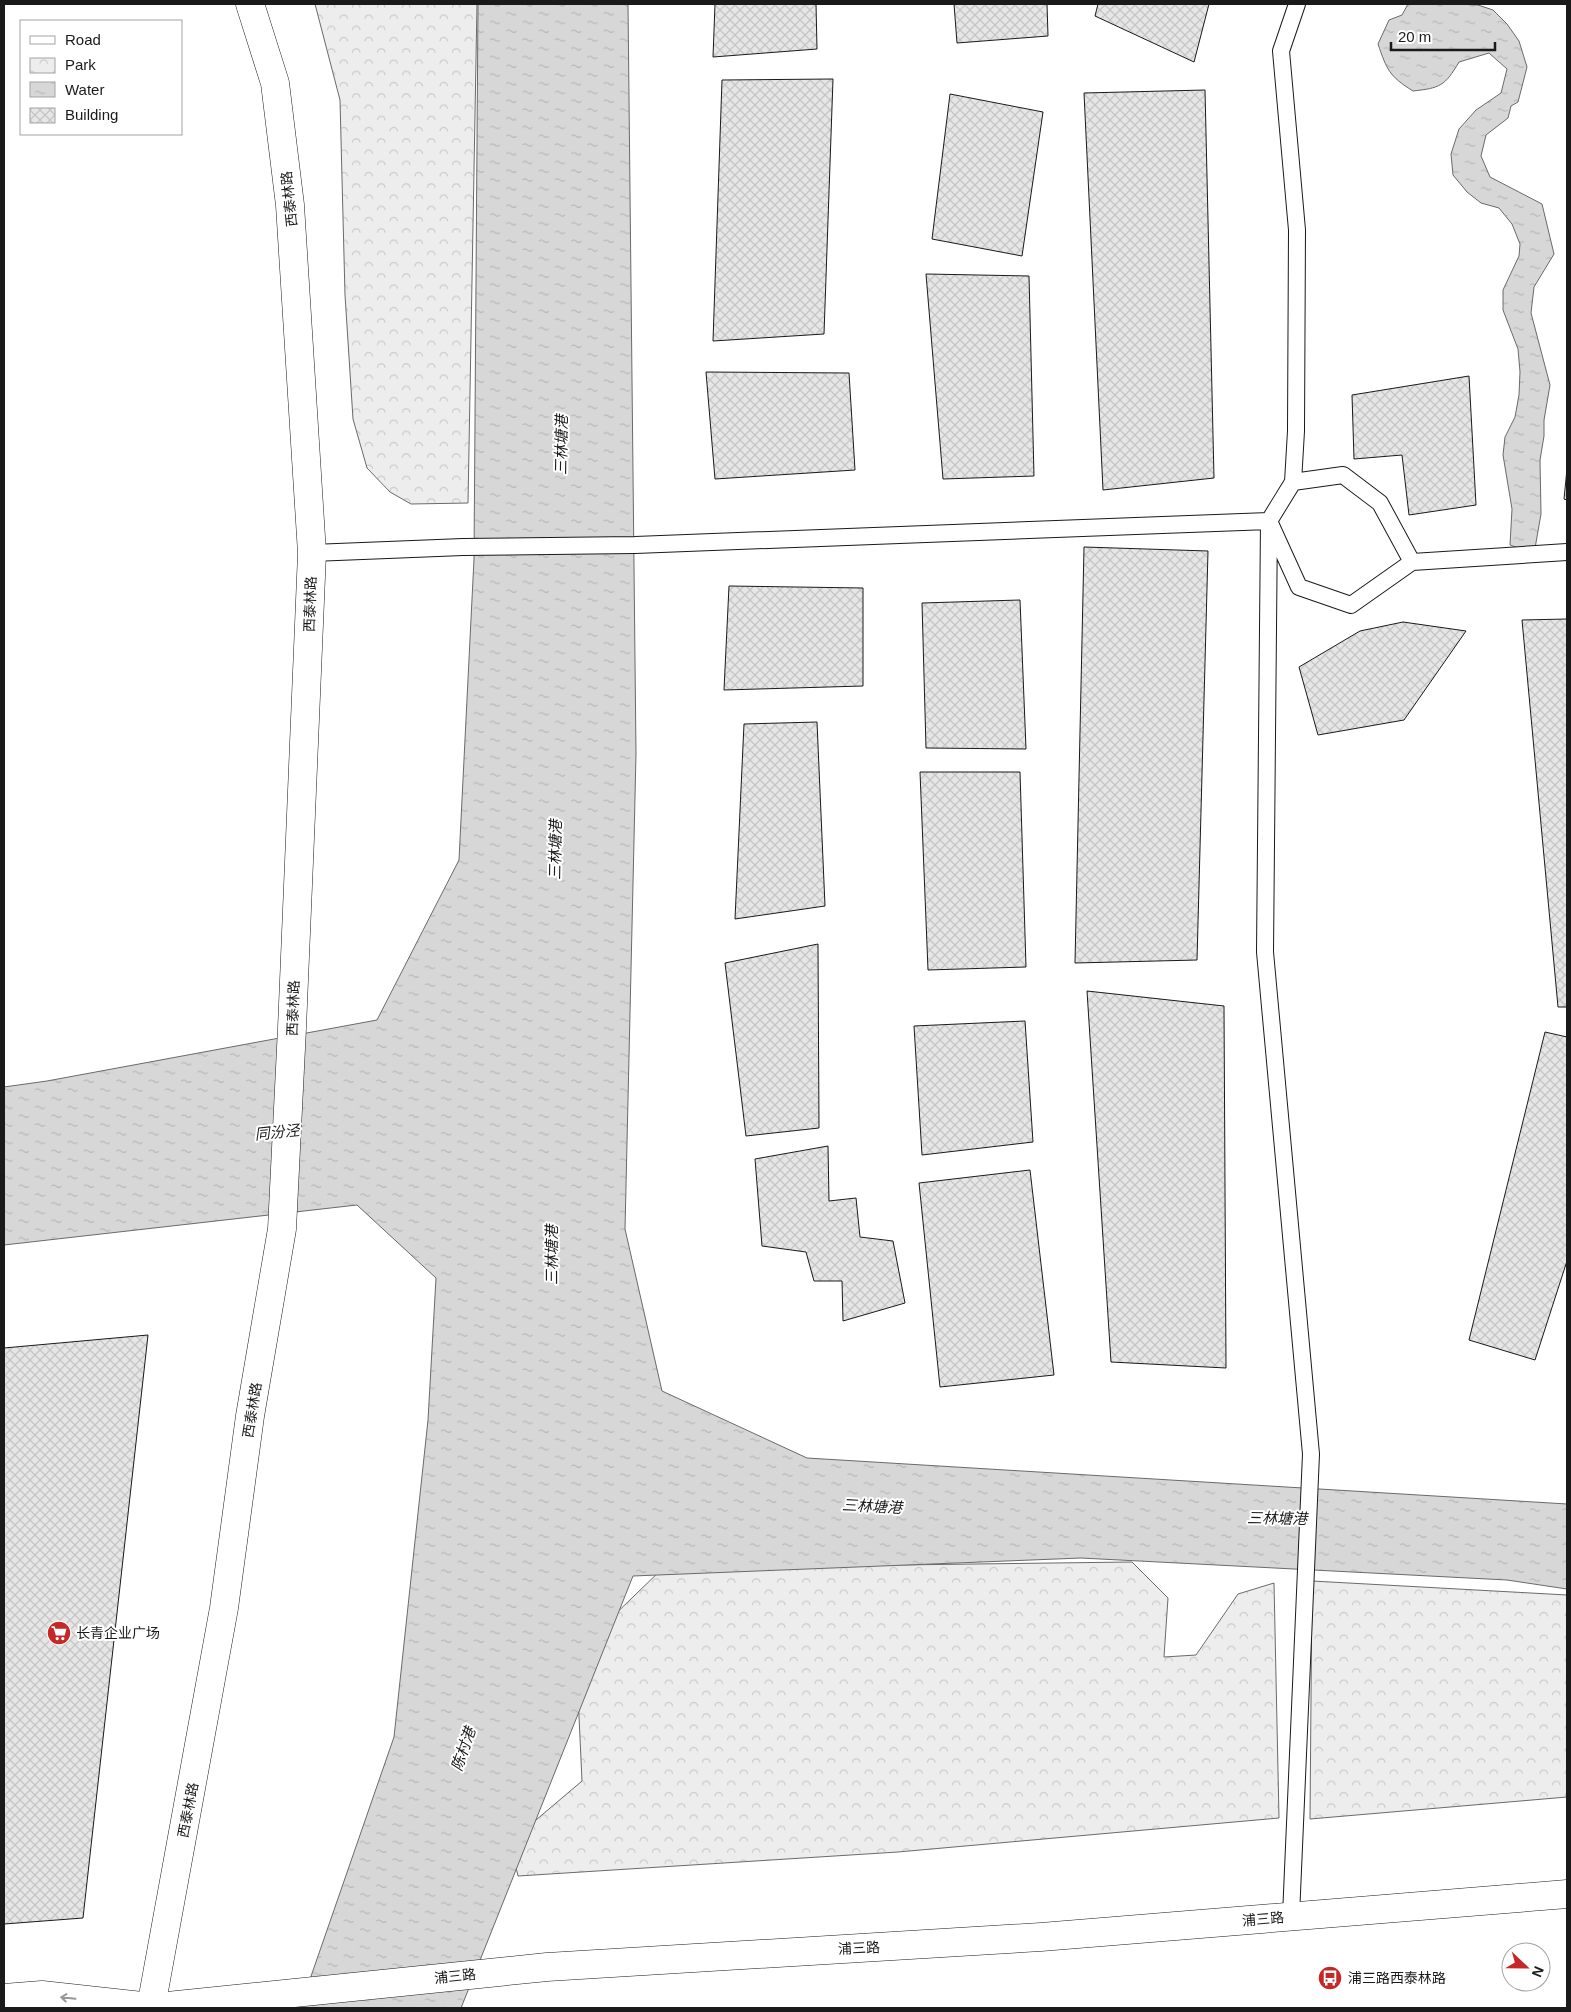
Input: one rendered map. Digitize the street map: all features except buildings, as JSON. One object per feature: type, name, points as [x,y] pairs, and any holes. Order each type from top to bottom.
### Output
[{"type":"street","name":"西泰林路","points":[[150,2008],[224,1608],[250,1416],[282,1229],[312,553],[290,205],[275,83],[250,4]]},
{"type":"street","name":"浦三路","points":[[4,1998],[42,1995],[150,2008],[546,1967],[1041,1937],[1567,1894]]},
{"type":"lane","points":[[1291,1916],[1310,1454],[1264,952],[1269,521],[1293,482],[1296,430],[1297,230],[1281,51],[1297,4]]},
{"type":"lane","points":[[1293,482],[1343,475],[1380,503],[1412,562]]},
{"type":"lane","points":[[312,553],[463,547],[635,545],[1269,521]]},
{"type":"lane","points":[[1269,521],[1299,587],[1351,605],[1412,562],[1567,552]]},
{"type":"green space","points":[[315,4],[477,4],[468,503],[411,504],[390,492],[367,468],[353,419],[345,295],[340,100]]},
{"type":"green space","points":[[1132,1562],[1168,1598],[1164,1657],[1196,1655],[1238,1594],[1274,1583],[1279,1818],[898,1852],[518,1876],[510,1842],[582,1781],[576,1652],[663,1568]]},
{"type":"green space","points":[[1312,1581],[1567,1595],[1567,1797],[1310,1819]]},
{"type":"water","points":[[478,4],[628,4],[636,754],[625,1229],[662,1391],[807,1458],[1567,1504],[1567,1589],[1507,1580],[1081,1558],[633,1576],[461,2008],[300,2008],[394,1737],[428,1420],[436,1278],[357,1205],[4,1245],[4,1087],[47,1081],[377,1020],[459,860],[474,559]]},
{"type":"water","points":[[1408,4],[1478,5],[1493,10],[1507,24],[1519,41],[1527,67],[1518,102],[1511,106],[1508,118],[1486,135],[1481,156],[1490,177],[1542,204],[1554,254],[1534,287],[1531,313],[1550,385],[1540,460],[1541,514],[1534,554],[1510,545],[1512,509],[1503,455],[1505,437],[1515,417],[1519,395],[1520,372],[1518,349],[1503,310],[1503,290],[1519,256],[1520,244],[1512,224],[1499,208],[1481,203],[1467,192],[1453,175],[1451,154],[1459,129],[1476,110],[1501,93],[1507,69],[1489,53],[1459,62],[1450,76],[1436,87],[1413,91],[1405,86],[1390,72],[1378,44],[1389,20],[1402,15]]},
{"type":"place","name":"长青企业广场","points":[[59,1633]]},
{"type":"place","name":"浦三路西泰林路","points":[[1330,1978]]},
{"type":"water label","name":"三林塘港","points":[[561,445]]},
{"type":"water label","name":"三林塘港","points":[[555,850]]},
{"type":"water label","name":"同汾泾","points":[[277,1132]]},
{"type":"water label","name":"三林塘港","points":[[551,1255]]},
{"type":"water label","name":"三林塘港","points":[[872,1506]]},
{"type":"water label","name":"三林塘港","points":[[1277,1518]]},
{"type":"water label","name":"陈村港","points":[[463,1749]]}]
